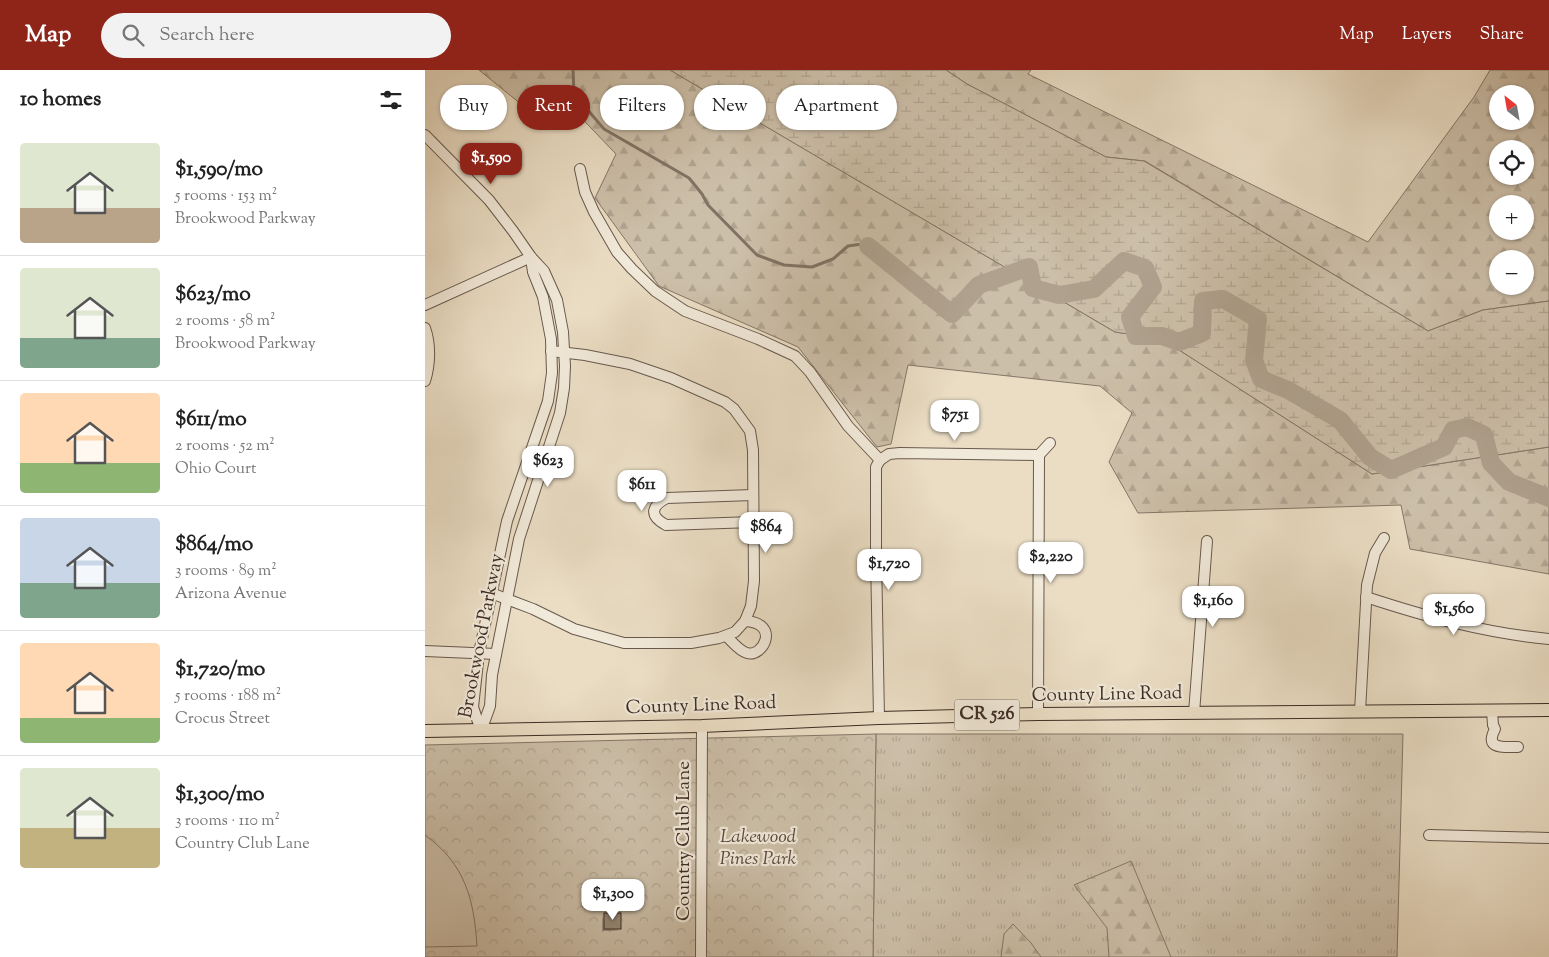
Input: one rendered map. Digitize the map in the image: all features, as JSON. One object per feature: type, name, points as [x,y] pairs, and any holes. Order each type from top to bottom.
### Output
[{"type":"main road","name":"County Line Road","points":[[425,731],[702,726],[879,718],[1038,714],[1549,710]]},
{"type":"street","name":"Brookwood Parkway","points":[[425,135],[489,200],[531,257],[544,271],[557,300],[563,332],[564,388],[560,413],[519,539],[492,675],[490,706],[481,731]]},
{"type":"street","points":[[581,169],[585,192],[617,252],[655,291],[685,311],[758,339],[795,356],[810,372],[848,426],[880,460]]},
{"type":"street","name":"Brookwood Parkway","points":[[481,731],[473,707],[479,653],[491,592],[507,521],[548,401],[552,373],[551,338],[543,297],[533,272],[531,257]]},
{"type":"street","points":[[425,305],[531,257]]},
{"type":"street","points":[[425,328],[429,349],[428,371],[425,381]]},
{"type":"street","points":[[491,592],[533,609],[574,629],[624,643],[691,643],[726,636],[735,632],[745,621],[751,606],[754,581],[753,450],[749,431],[734,409],[725,402],[671,378],[630,364],[551,351]]},
{"type":"street","points":[[1038,714],[1039,455],[1050,443]]},
{"type":"street","points":[[879,718],[876,545],[877,467],[880,460],[889,454],[900,453],[1039,455]]},
{"type":"street","points":[[753,495],[667,498],[657,503],[654,508],[658,521],[666,525],[753,522]]},
{"type":"street","points":[[1360,711],[1367,586],[1375,553],[1384,538]]},
{"type":"street","points":[[1194,713],[1207,541]]},
{"type":"street","points":[[1366,597],[1430,618],[1477,628],[1549,639]]},
{"type":"street","points":[[726,636],[748,654],[758,651],[766,637],[765,631],[760,624],[745,621]]},
{"type":"street","points":[[425,651],[496,654]]},
{"type":"street","points":[[1492,711],[1492,741],[1497,747],[1518,747]]},
{"type":"street","name":"Country Club Lane","points":[[701,957],[702,726]]},
{"type":"street","points":[[1429,834],[1549,838]]},
{"type":"green space","points":[[479,70],[670,70],[695,85],[694,130],[766,130],[766,127],[1115,332],[1162,339],[1372,474],[1549,447],[1549,574],[1410,549],[1401,505],[1138,513],[1109,462],[1132,413],[1100,386],[908,365],[891,444],[877,447],[798,347],[659,286],[595,198],[616,154],[590,127],[590,85],[517,85],[517,101],[507,93],[507,85],[497,85]]},
{"type":"green space","points":[[670,70],[946,70],[967,84],[1106,157],[1144,161],[1428,331],[1483,310],[1549,301],[1549,447],[1372,474],[1162,339],[1115,332],[766,127],[766,85],[695,85]]},
{"type":"green space","points":[[946,70],[1031,70],[1028,74],[1368,242],[1474,97],[1490,70],[1549,70],[1549,301],[1483,310],[1428,331],[1145,161],[1106,157],[967,84]]},
{"type":"green space","points":[[876,734],[1403,734],[1397,957],[873,957]]},
{"type":"green space","name":"Lakewood Pines Park","points":[[876,734],[873,957],[425,957],[425,745]]},
{"type":"green space","points":[[425,835],[450,858],[465,884],[473,913],[477,946],[425,947]]},
{"type":"green space","points":[[1131,861],[1171,957],[1109,957],[1107,928],[1074,885]]},
{"type":"green space","points":[[1013,924],[1041,957],[1001,957],[1004,934]]},
{"type":"building","points":[[604,913],[621,913],[621,929],[604,929]]},
{"type":"waterway","points":[[573,70],[574,94],[604,129],[689,178],[708,205],[757,255],[784,265],[812,267],[833,259],[848,246],[862,244],[868,246]]},
{"type":"waterway","points":[[868,246],[952,314],[979,285],[1029,267],[1033,288],[1059,295],[1094,289],[1124,261],[1145,268],[1153,287],[1130,317],[1136,336],[1162,336],[1179,342],[1202,333],[1203,301],[1223,299],[1258,319],[1254,360],[1261,379],[1288,390],[1340,420],[1370,457],[1391,470],[1444,447],[1453,430],[1467,427],[1484,435],[1491,463],[1509,482],[1549,498]]}]
